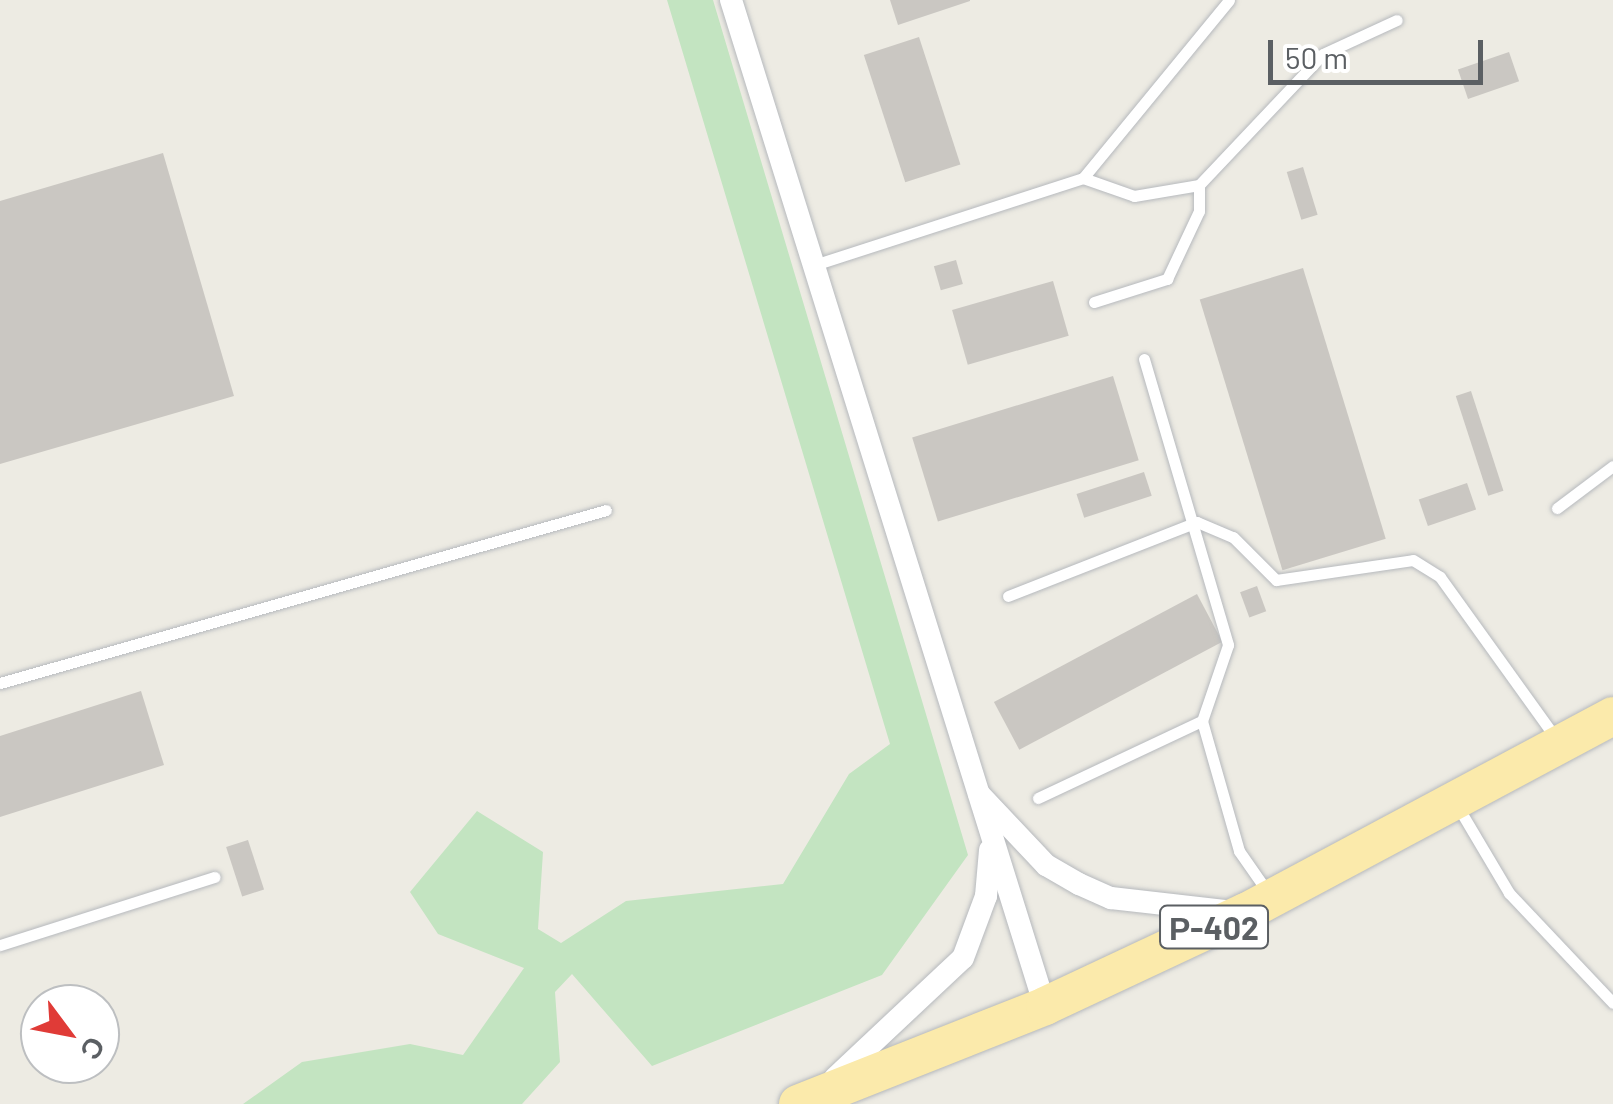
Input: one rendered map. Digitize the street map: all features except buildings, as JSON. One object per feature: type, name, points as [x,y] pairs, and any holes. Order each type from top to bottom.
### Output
[{"type":"main road","name":"Р-402","points":[[802,1103],[1045,1006],[1259,905],[1563,747],[1613,716]]},
{"type":"street","points":[[731,0],[810,266],[1045,1006]]},
{"type":"street","points":[[975,790],[1046,866],[1079,884],[1149,904],[1259,905]]},
{"type":"street","points":[[802,1103],[892,1033],[963,958],[986,896],[991,842]]},
{"type":"lane","points":[[810,266],[1083,178],[1228,0]]},
{"type":"lane","points":[[1083,178],[1134,196],[1199,185],[1323,54],[1397,20]]},
{"type":"lane","points":[[1094,302],[1168,279],[1199,212],[1199,185]]},
{"type":"lane","points":[[1144,359],[1198,522],[1228,645],[1202,722],[1239,852],[1259,905]]},
{"type":"lane","points":[[1557,508],[1613,466]]},
{"type":"lane","points":[[0,683],[606,510]]},
{"type":"lane","points":[[1008,596],[1198,522],[1233,538],[1276,580],[1413,560],[1440,578],[1563,747]]},
{"type":"lane","points":[[1038,798],[1202,722]]},
{"type":"lane","points":[[1456,804],[1509,893],[1613,1003]]},
{"type":"lane","points":[[0,946],[214,877]]},
{"type":"green space","points":[[667,0],[713,0],[968,855],[882,975],[652,1066],[572,974],[555,992],[560,1062],[522,1104],[243,1104],[302,1062],[410,1044],[463,1055],[524,968],[438,934],[410,892],[477,811],[543,852],[538,929],[561,943],[626,901],[783,884],[849,774],[890,744]]}]
